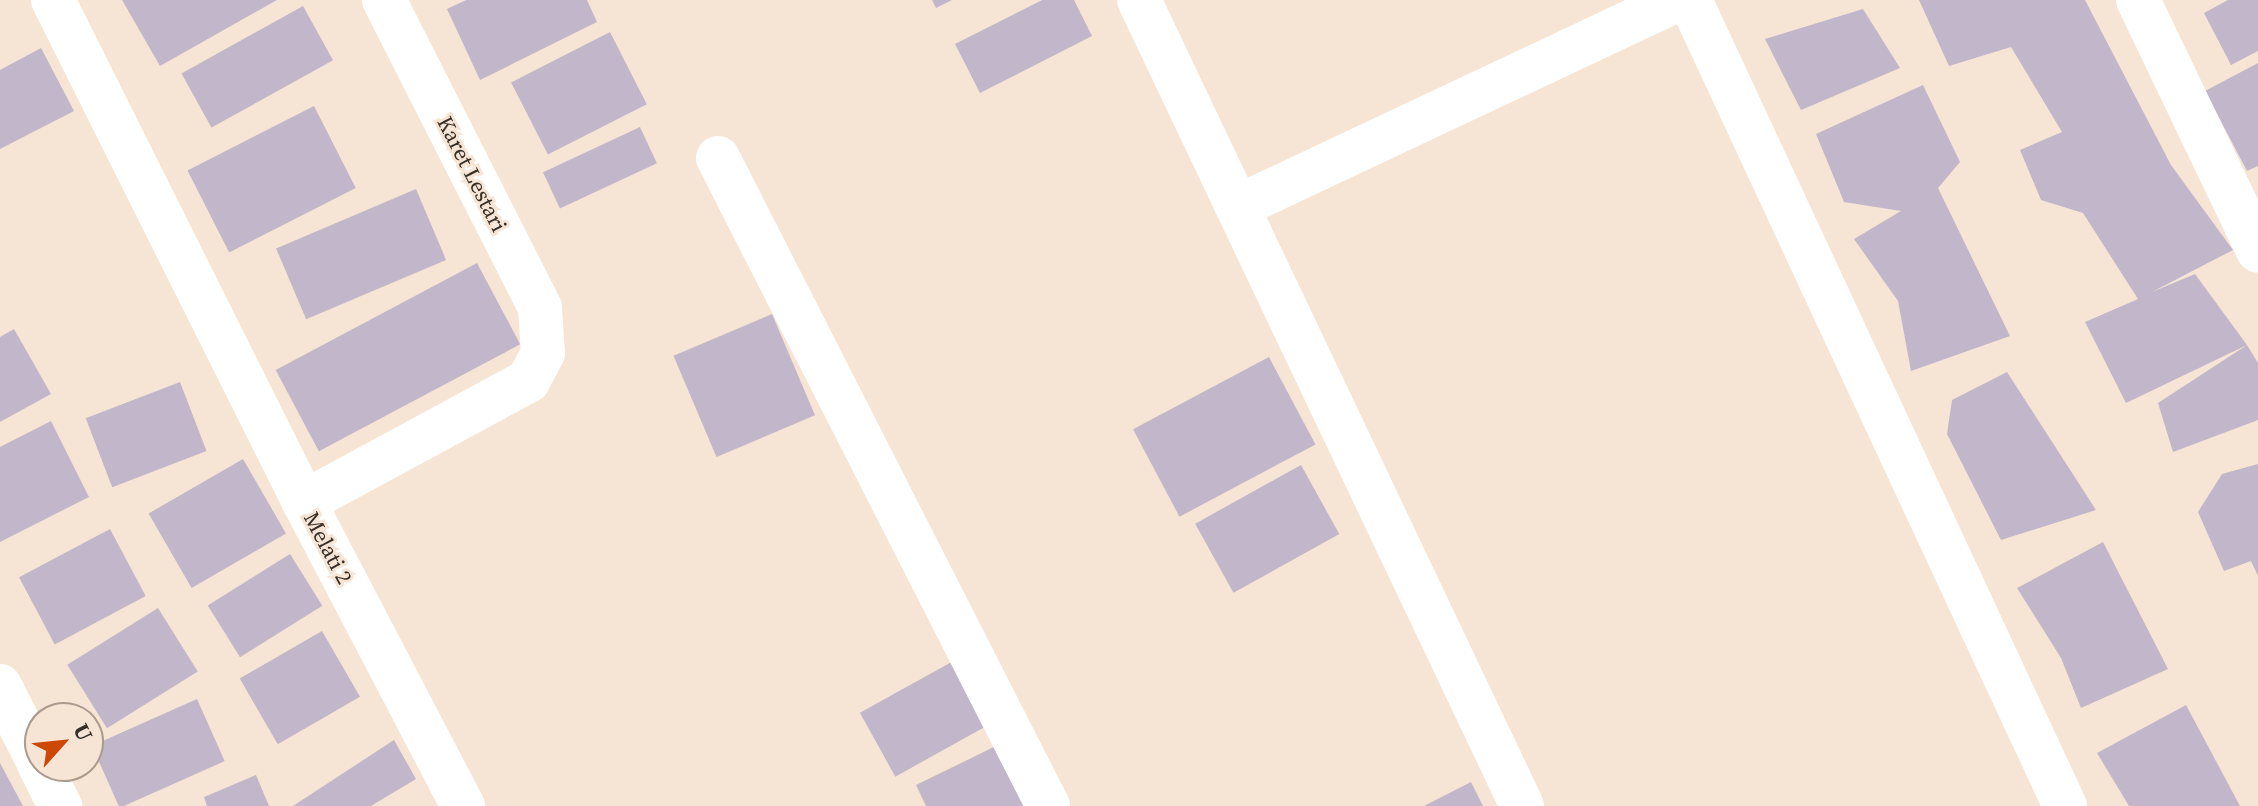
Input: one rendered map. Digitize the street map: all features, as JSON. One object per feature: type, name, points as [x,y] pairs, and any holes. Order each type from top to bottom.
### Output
[{"type":"street","points":[[53,0],[304,502]]},
{"type":"street","name":"Karet Lestari","points":[[384,0],[540,308],[543,353]]},
{"type":"street","points":[[1139,0],[1522,806]]},
{"type":"street","points":[[1237,207],[1677,0]]},
{"type":"street","points":[[1690,0],[2065,806]]},
{"type":"street","points":[[2138,0],[2258,251]]},
{"type":"street","points":[[718,158],[1048,806]]},
{"type":"street","name":"Melati 2","points":[[463,806],[304,502],[528,381],[543,353]]},
{"type":"street","points":[[0,686],[24,734]]},
{"type":"street","points":[[48,782],[60,806]]},
{"type":"building","points":[[122,0],[277,0],[160,66]]},
{"type":"building","points":[[466,0],[587,0],[597,22],[480,80],[447,9]]},
{"type":"building","points":[[932,0],[952,0],[936,8]]},
{"type":"building","points":[[1042,0],[1074,0],[1092,36],[980,93],[955,44]]},
{"type":"building","points":[[1919,0],[2085,0],[2171,165],[2233,250],[2152,292],[2195,274],[2247,345],[2126,403],[2085,322],[2138,299],[2083,213],[2041,200],[2020,150],[2062,132],[2011,47],[1949,66]]},
{"type":"building","points":[[2228,0],[2258,0],[2258,51],[2231,65],[2204,13]]},
{"type":"building","points":[[303,6],[333,60],[211,128],[181,73]]},
{"type":"building","points":[[1863,9],[1900,68],[1801,110],[1765,39]]},
{"type":"building","points":[[610,32],[647,104],[548,155],[511,82]]},
{"type":"building","points":[[41,48],[74,111],[0,149],[0,70]]},
{"type":"building","points":[[2258,63],[2258,166],[2247,171],[2205,91]]},
{"type":"building","points":[[1923,85],[1960,162],[1938,188],[2010,336],[1911,371],[1898,301],[1854,239],[1901,211],[1844,202],[1816,134]]},
{"type":"building","points":[[314,106],[356,188],[229,252],[187,170]]},
{"type":"building","points":[[640,127],[657,163],[560,208],[543,172]]},
{"type":"building","points":[[416,189],[446,260],[306,319],[276,248]]},
{"type":"building","points":[[477,263],[520,344],[319,451],[276,370]]},
{"type":"building","points":[[772,314],[815,415],[716,457],[674,356]]},
{"type":"building","points":[[14,329],[51,394],[0,422],[0,337]]},
{"type":"building","points":[[2247,345],[2258,363],[2258,420],[2173,452],[2158,403]]},
{"type":"building","points":[[1269,357],[1315,444],[1180,517],[1133,429]]},
{"type":"building","points":[[2007,372],[2096,510],[2001,540],[1947,434],[1952,400]]},
{"type":"building","points":[[180,382],[207,451],[112,487],[86,418]]},
{"type":"building","points":[[51,421],[89,497],[0,542],[0,447]]},
{"type":"building","points":[[243,459],[286,533],[192,588],[149,514]]},
{"type":"building","points":[[2258,464],[2258,576],[2251,561],[2224,571],[2198,512],[2222,474]]},
{"type":"building","points":[[1301,465],[1339,534],[1233,593],[1195,524]]},
{"type":"building","points":[[110,529],[146,596],[55,644],[19,577]]},
{"type":"building","points":[[2103,542],[2168,669],[2081,708],[2061,658],[2017,588]]},
{"type":"building","points":[[290,554],[322,606],[240,657],[208,605]]},
{"type":"building","points":[[158,608],[198,672],[107,728],[104,723],[104,702],[91,702],[67,665]]},
{"type":"building","points":[[322,631],[360,697],[278,744],[240,678]]},
{"type":"building","points":[[957,659],[992,723],[895,777],[860,713]]},
{"type":"building","points":[[197,699],[225,761],[119,806],[104,773],[104,740]]},
{"type":"building","points":[[2186,705],[2240,806],[2129,806],[2097,753]]},
{"type":"building","points":[[394,740],[416,779],[371,806],[293,806]]},
{"type":"building","points":[[1000,744],[1030,806],[926,806],[916,785]]},
{"type":"building","points":[[0,763],[23,806],[0,806]]},
{"type":"building","points":[[256,775],[269,806],[207,806],[204,797]]},
{"type":"building","points":[[1471,782],[1483,806],[1424,806]]}]
